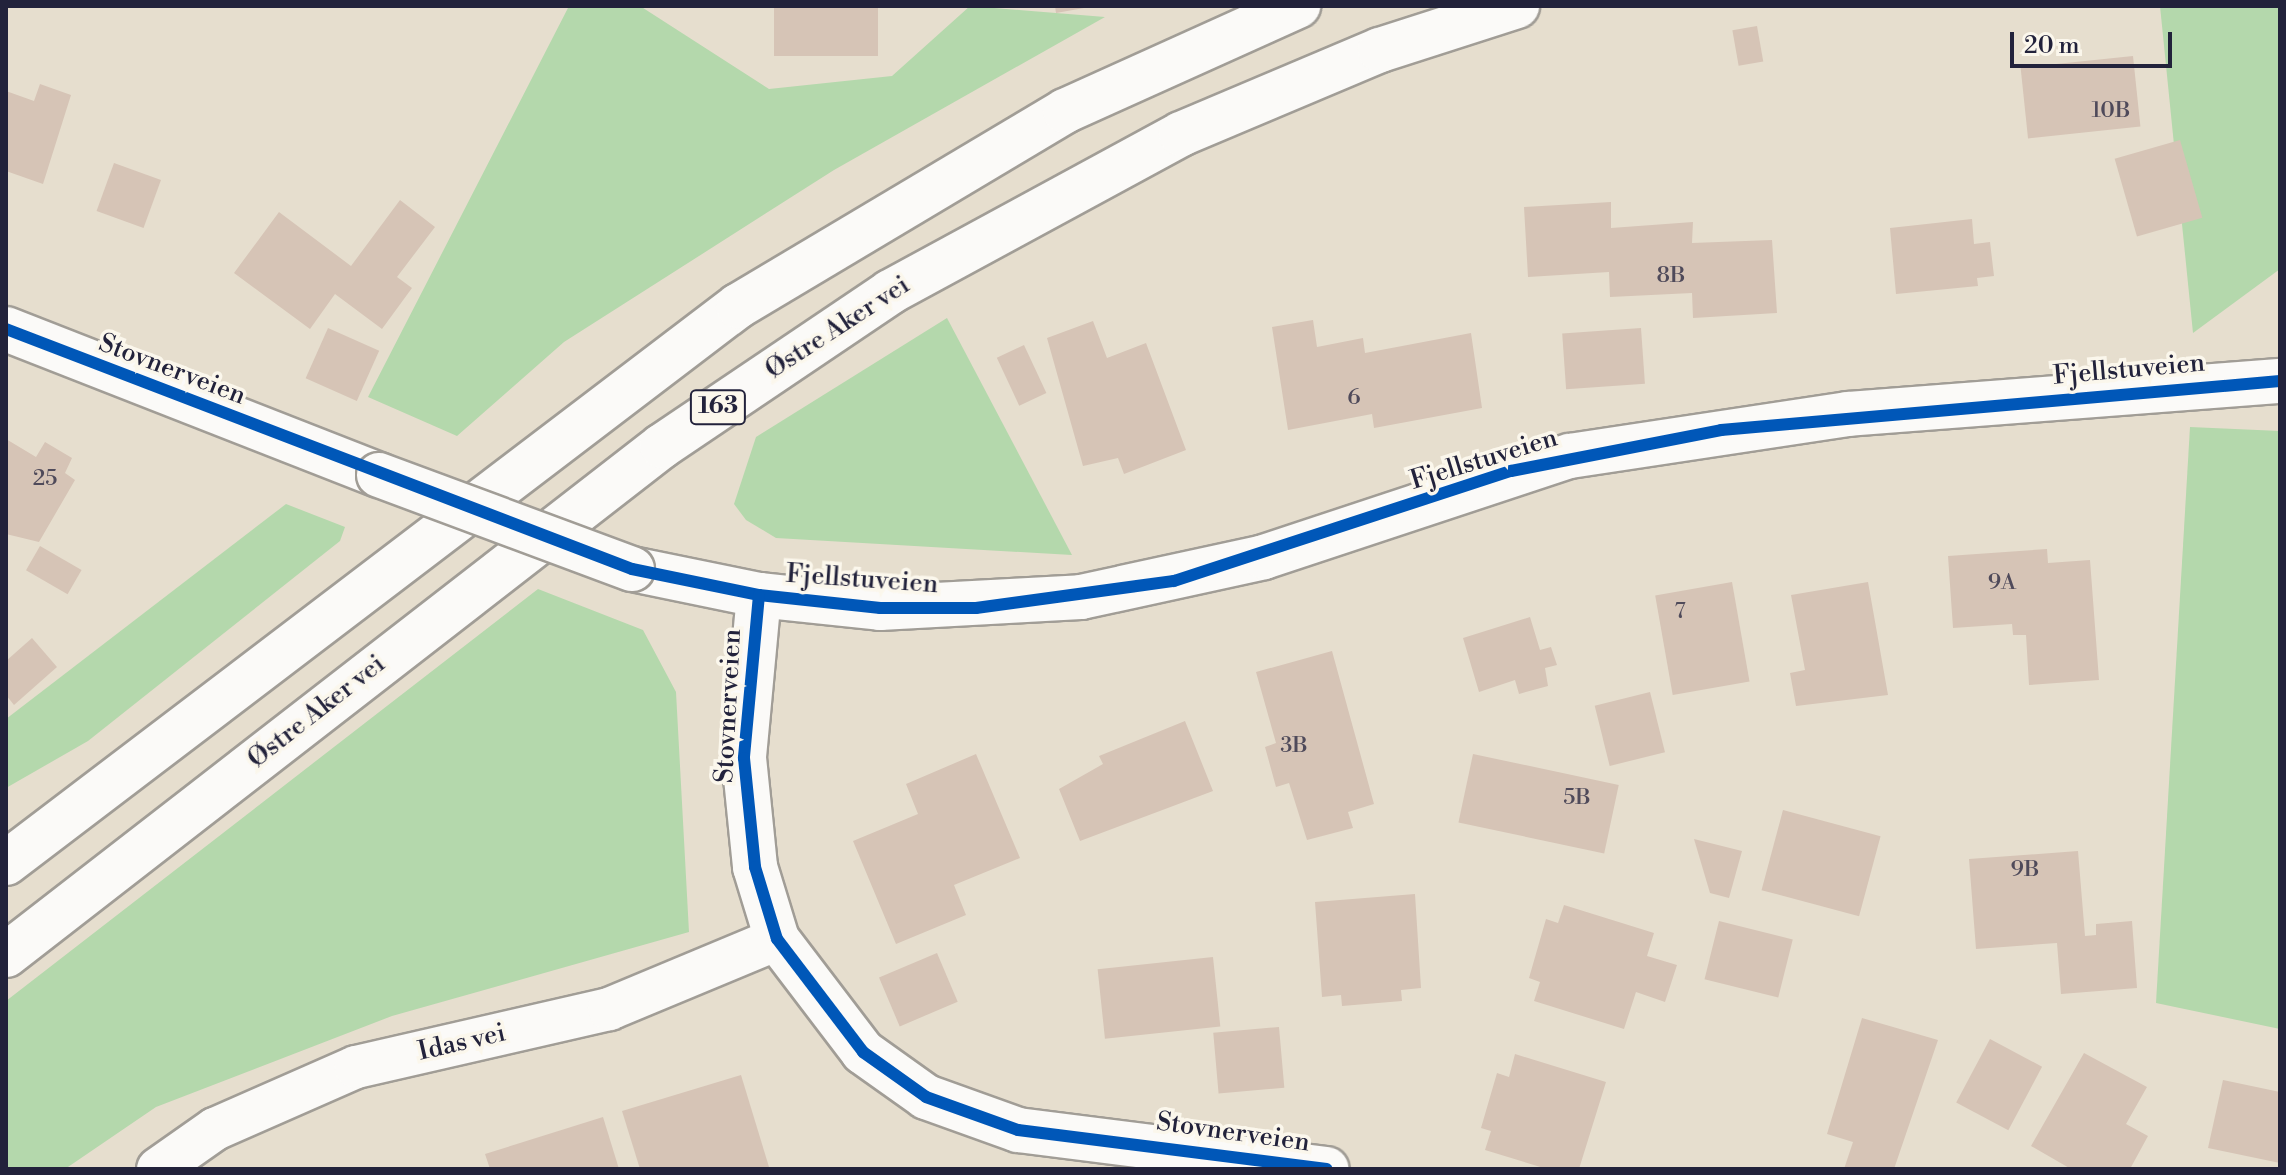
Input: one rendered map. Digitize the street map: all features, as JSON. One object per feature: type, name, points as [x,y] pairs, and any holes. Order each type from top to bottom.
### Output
[{"type":"main road","name":"163","points":[[6,863],[750,298],[1065,111],[1298,6]]},
{"type":"main road","name":"Østre Aker vei","points":[[6,955],[662,446],[890,292],[1181,134],[1380,50],[1517,6]]},
{"type":"main road","name":"Stovnerveien","points":[[6,329],[379,475],[632,569],[759,595],[746,692],[746,815],[777,939],[800,979],[863,1052],[958,1111],[1018,1130],[1327,1169]]},
{"type":"main road","name":"Fjellstuveien","points":[[759,595],[880,608],[1081,597],[1264,557],[1570,456],[1848,414],[2280,381]]},
{"type":"street","name":"Idas vei","points":[[158,1169],[215,1129],[356,1067],[609,1009],[777,939]]},
{"type":"green space","points":[[569,6],[640,6],[769,89],[892,76],[970,6],[1105,17],[834,170],[564,342],[457,436],[368,397]]},
{"type":"green space","points":[[2160,6],[2280,6],[2280,269],[2193,333]]},
{"type":"green space","points":[[947,318],[1072,555],[776,538],[746,520],[734,504],[756,437]]},
{"type":"green space","points":[[2190,427],[2280,431],[2280,1029],[2156,1003]]},
{"type":"green space","points":[[286,504],[345,527],[340,541],[88,741],[6,788],[6,719]]},
{"type":"green space","points":[[538,589],[643,630],[676,692],[689,932],[392,1016],[156,1107],[65,1169],[6,1169],[6,1001]]},
{"type":"building","points":[[774,6],[878,6],[878,56],[774,56]]},
{"type":"building","points":[[1055,6],[1084,6],[1084,8],[1056,13]]},
{"type":"building","points":[[1757,26],[1763,61],[1739,66],[1732,30]]},
{"type":"building","points":[[2133,56],[2140,127],[2028,138],[2021,68]]},
{"type":"building","points":[[40,84],[71,95],[43,184],[6,171],[6,91],[34,101]]},
{"type":"building","points":[[2180,140],[2202,218],[2137,237],[2115,159]]},
{"type":"building","points":[[114,163],[161,180],[144,228],[97,211]]},
{"type":"building","points":[[400,200],[435,227],[397,277],[412,288],[382,329],[335,294],[310,329],[234,273],[279,212],[351,266]]},
{"type":"building","points":[[1611,202],[1611,228],[1693,222],[1692,243],[1772,240],[1777,313],[1693,318],[1692,293],[1610,297],[1609,272],[1528,277],[1524,207]]},
{"type":"building","points":[[1972,219],[1974,244],[1990,242],[1994,276],[1977,278],[1978,286],[1896,294],[1890,228]]},
{"type":"building","points":[[1313,320],[1317,347],[1363,338],[1365,353],[1471,333],[1482,408],[1374,428],[1372,414],[1288,430],[1272,327]]},
{"type":"building","points":[[1093,321],[1107,358],[1146,343],[1186,450],[1124,474],[1118,458],[1083,466],[1047,338]]},
{"type":"building","points":[[328,328],[379,351],[357,401],[306,378]]},
{"type":"building","points":[[1641,328],[1645,384],[1566,389],[1562,334]]},
{"type":"building","points":[[1024,345],[1046,393],[1019,406],[997,358]]},
{"type":"building","points":[[6,439],[36,457],[45,442],[72,458],[65,473],[75,480],[39,542],[6,534]]},
{"type":"building","points":[[40,546],[82,570],[68,594],[26,570]]},
{"type":"building","points":[[2047,549],[2048,563],[2090,560],[2099,680],[2029,685],[2026,635],[2013,635],[2012,624],[1953,628],[1948,556]]},
{"type":"building","points":[[1732,582],[1750,681],[1673,695],[1655,596]]},
{"type":"building","points":[[1868,582],[1888,695],[1796,706],[1790,673],[1805,670],[1791,595]]},
{"type":"building","points":[[1530,617],[1540,650],[1551,647],[1557,665],[1545,668],[1548,686],[1519,694],[1515,680],[1479,692],[1463,638]]},
{"type":"building","points":[[32,638],[57,667],[14,705],[6,695],[6,661]]},
{"type":"building","points":[[1332,651],[1374,804],[1348,812],[1353,828],[1307,840],[1289,783],[1276,787],[1265,747],[1276,743],[1256,672]]},
{"type":"building","points":[[1650,692],[1665,752],[1610,766],[1595,706]]},
{"type":"building","points":[[1185,721],[1213,791],[1080,841],[1059,789],[1103,764],[1099,756]]},
{"type":"building","points":[[976,754],[1020,858],[954,885],[966,915],[896,944],[853,841],[918,814],[906,784]]},
{"type":"building","points":[[1473,754],[1619,785],[1604,853],[1458,822]]},
{"type":"building","points":[[1783,810],[1881,836],[1859,916],[1762,890]]},
{"type":"building","points":[[1694,839],[1742,851],[1729,898],[1710,893]]},
{"type":"building","points":[[2078,851],[2085,936],[2096,935],[2096,924],[2132,921],[2137,988],[2061,994],[2057,943],[1976,949],[1969,859]]},
{"type":"building","points":[[1415,894],[1421,988],[1401,990],[1402,1001],[1342,1006],[1341,995],[1322,997],[1315,902]]},
{"type":"building","points":[[1564,905],[1654,933],[1647,956],[1677,965],[1665,1002],[1636,992],[1624,1029],[1534,1001],[1540,982],[1529,978],[1546,919],[1558,923]]},
{"type":"building","points":[[1719,921],[1793,939],[1778,998],[1704,979]]},
{"type":"building","points":[[937,953],[958,1002],[900,1026],[879,978]]},
{"type":"building","points":[[1213,957],[1220,1027],[1105,1039],[1098,969]]},
{"type":"building","points":[[1862,1018],[1938,1040],[1894,1169],[1844,1169],[1853,1142],[1827,1134]]},
{"type":"building","points":[[1279,1027],[1284,1088],[1219,1094],[1213,1033]]},
{"type":"building","points":[[1990,1039],[2042,1067],[2008,1130],[1956,1103]]},
{"type":"building","points":[[2084,1053],[2147,1087],[2126,1124],[2148,1136],[2130,1169],[2071,1169],[2031,1146]]},
{"type":"building","points":[[1515,1054],[1606,1082],[1579,1169],[1547,1169],[1485,1150],[1491,1131],[1481,1128],[1497,1073],[1509,1077]]},
{"type":"building","points":[[741,1075],[769,1167],[640,1169],[622,1111]]},
{"type":"building","points":[[2223,1080],[2280,1092],[2280,1163],[2208,1148]]},
{"type":"building","points":[[603,1117],[619,1169],[490,1169],[485,1154]]},
{"type":"cycle path","points":[[6,329],[632,569],[759,595],[880,608],[976,608],[1174,581],[1511,471],[1721,430],[2280,381]]},
{"type":"cycle path","points":[[759,595],[744,758],[755,867],[777,939],[863,1052],[926,1097],[1018,1130],[1327,1169]]}]
